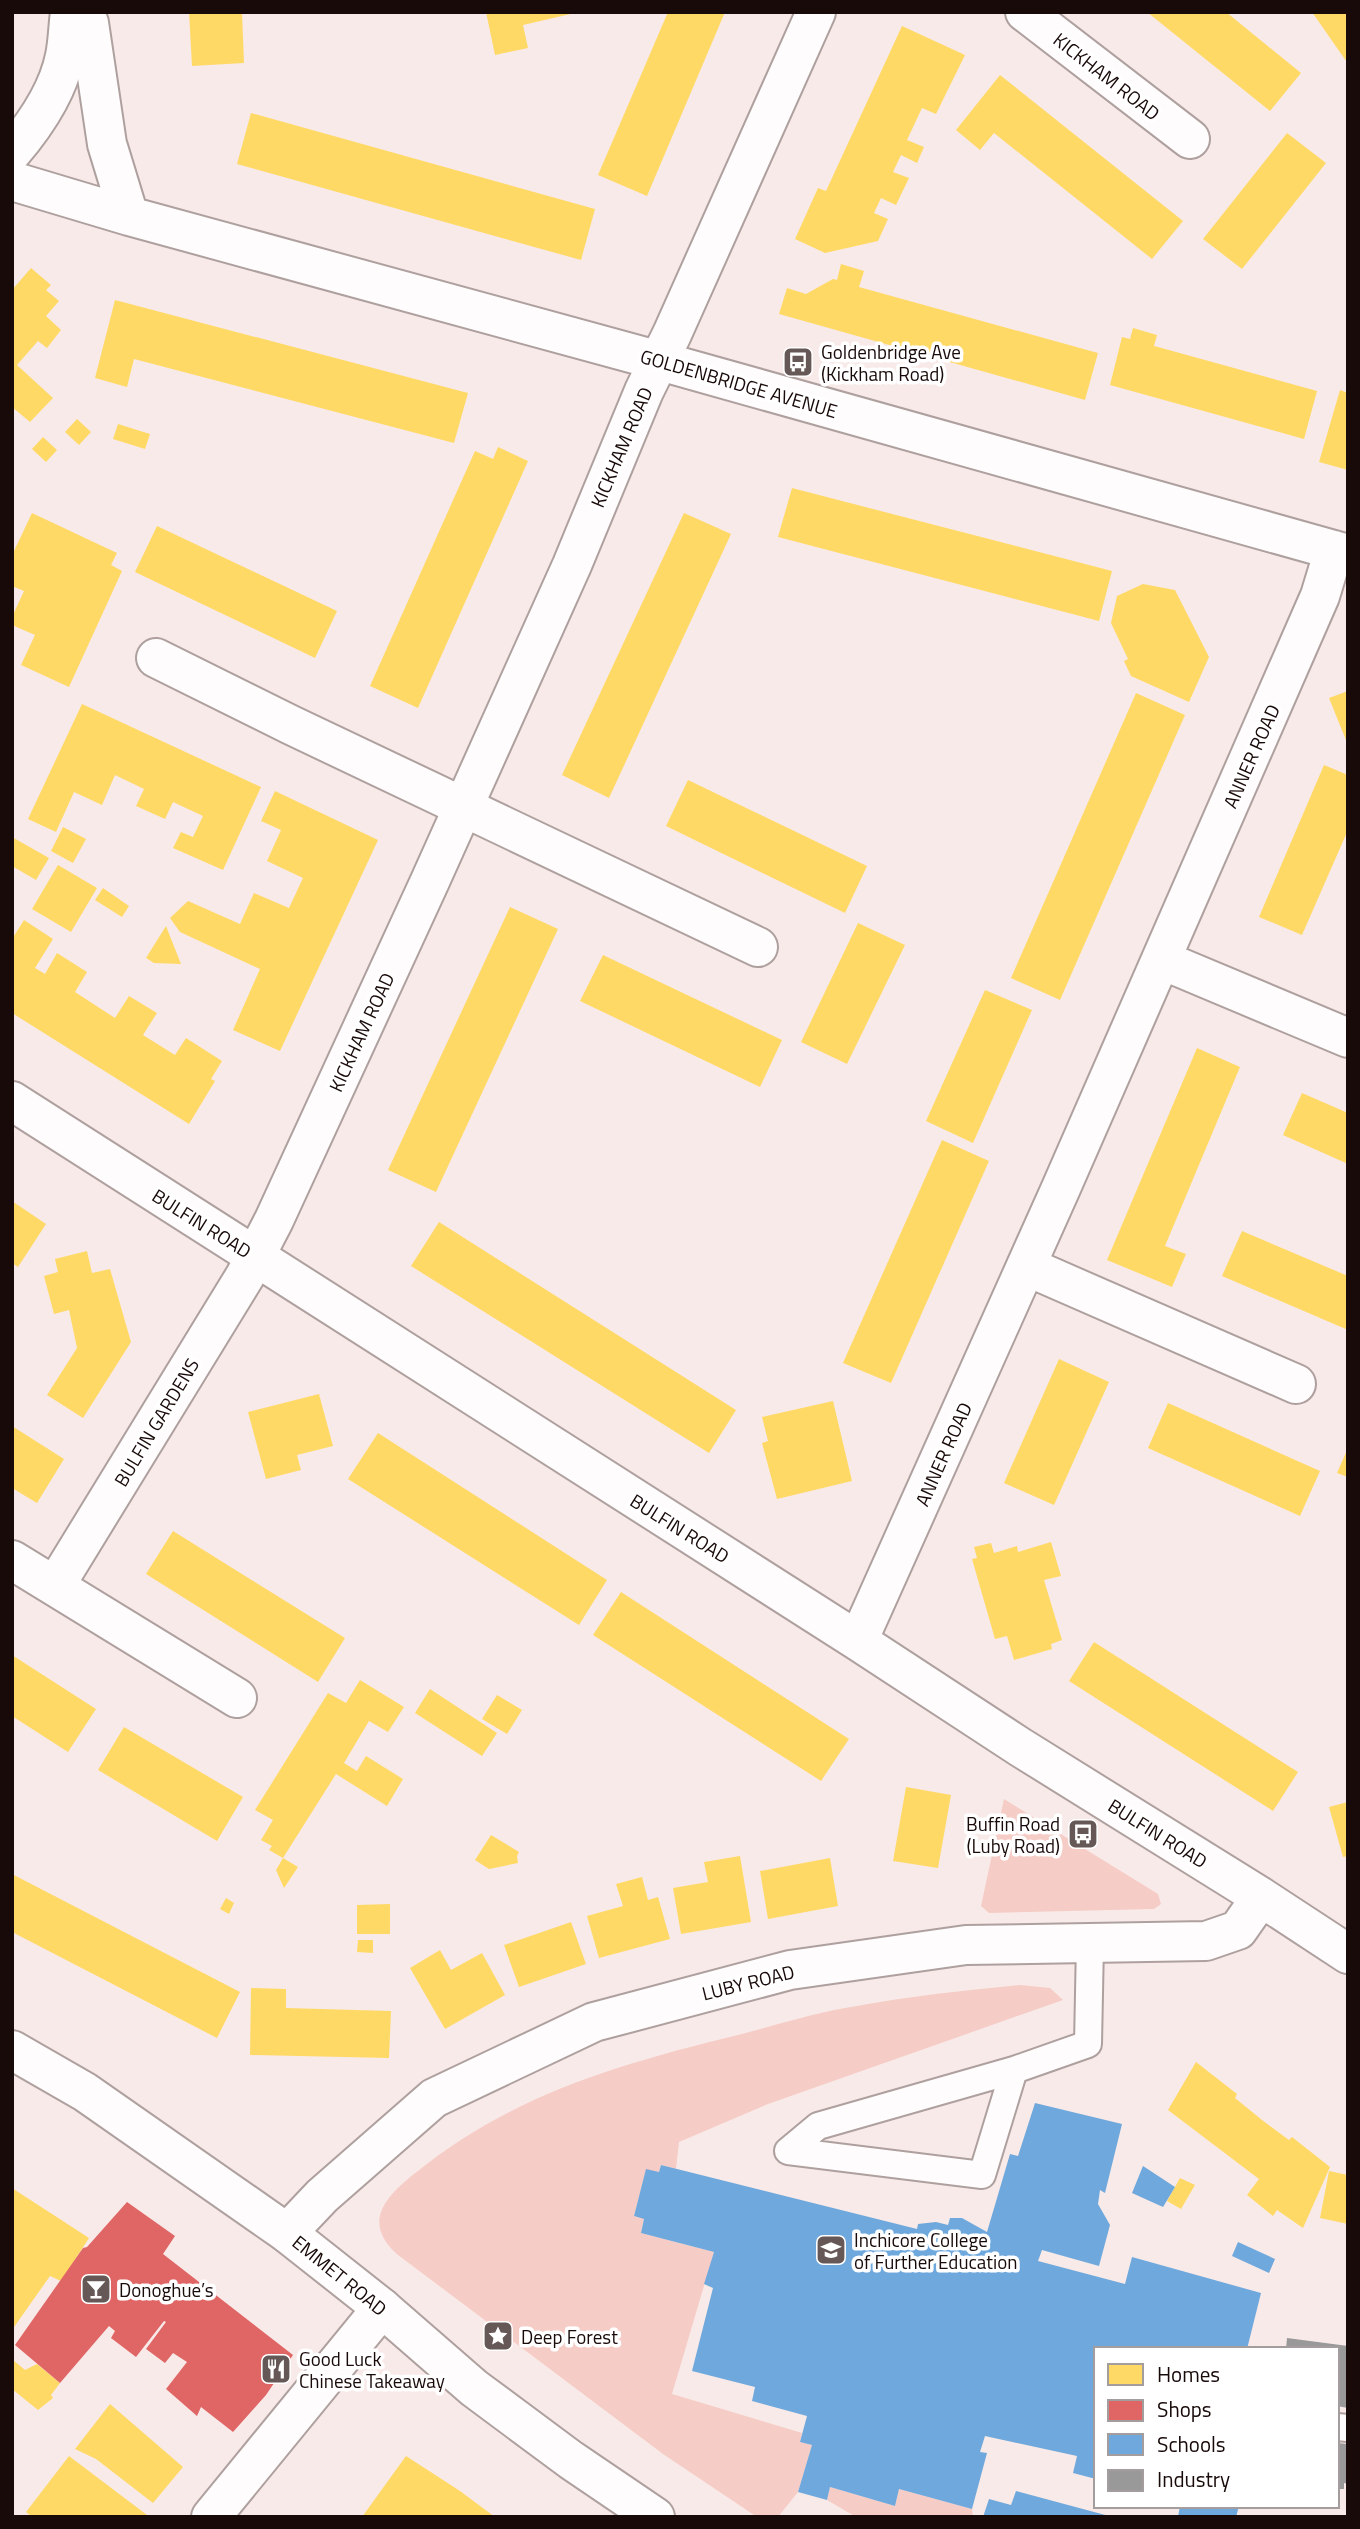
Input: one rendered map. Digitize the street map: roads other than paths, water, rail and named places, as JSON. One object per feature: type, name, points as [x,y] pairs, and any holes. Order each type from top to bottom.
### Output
[{"type":"street","points":[[12,152],[44,110],[56,83],[65,58],[70,12]]},
{"type":"street","points":[[84,12],[89,23],[107,144],[129,216]]},
{"type":"street","name":"KICKHAM ROAD","points":[[256,1257],[464,806],[572,565],[644,391],[660,361],[816,12]]},
{"type":"street","name":"KICKHAM ROAD","points":[[1025,12],[1190,139]]},
{"type":"street","name":"GOLDENBRIDGE AVENUE","points":[[12,181],[129,216],[660,361],[1341,552]]},
{"type":"street","name":"ANNER ROAD","points":[[858,1641],[1341,552]]},
{"type":"street","points":[[156,658],[758,947]]},
{"type":"street","points":[[1162,960],[1348,1038]]},
{"type":"street","name":"BULFIN ROAD","points":[[12,1101],[1348,1954]]},
{"type":"street","name":"BULFIN GARDENS","points":[[55,1586],[256,1257]]},
{"type":"street","points":[[1026,1266],[1296,1384]]},
{"type":"street","points":[[12,1560],[237,1698]]},
{"type":"street","name":"LUBY ROAD","points":[[287,2233],[322,2196],[434,2098],[594,2022],[790,1970],[966,1945],[1206,1941],[1238,1930],[1261,1897]]},
{"type":"street","name":"EMMET ROAD","points":[[12,2050],[85,2092],[287,2233],[382,2308],[474,2388],[570,2460],[655,2517]]},
{"type":"street","points":[[211,2517],[382,2308]]},
{"type":"lane","points":[[1014,2070],[982,2175],[788,2151],[818,2126],[1014,2070],[1088,2044],[1090,1943]]},
{"type":"place","name":"Goldenbridge Ave (Kickham Road)","points":[[798,362]]},
{"type":"place","name":"Buffin Road (Luby Road)","points":[[1083,1834]]},
{"type":"place","name":"Inchicore College of Further Education","points":[[831,2250]]},
{"type":"place","name":"Donoghue’s","points":[[96,2289]]},
{"type":"place","name":"Deep Forest","points":[[498,2336]]},
{"type":"place","name":"Good Luck Chinese Takeaway","points":[[276,2369]]}]
